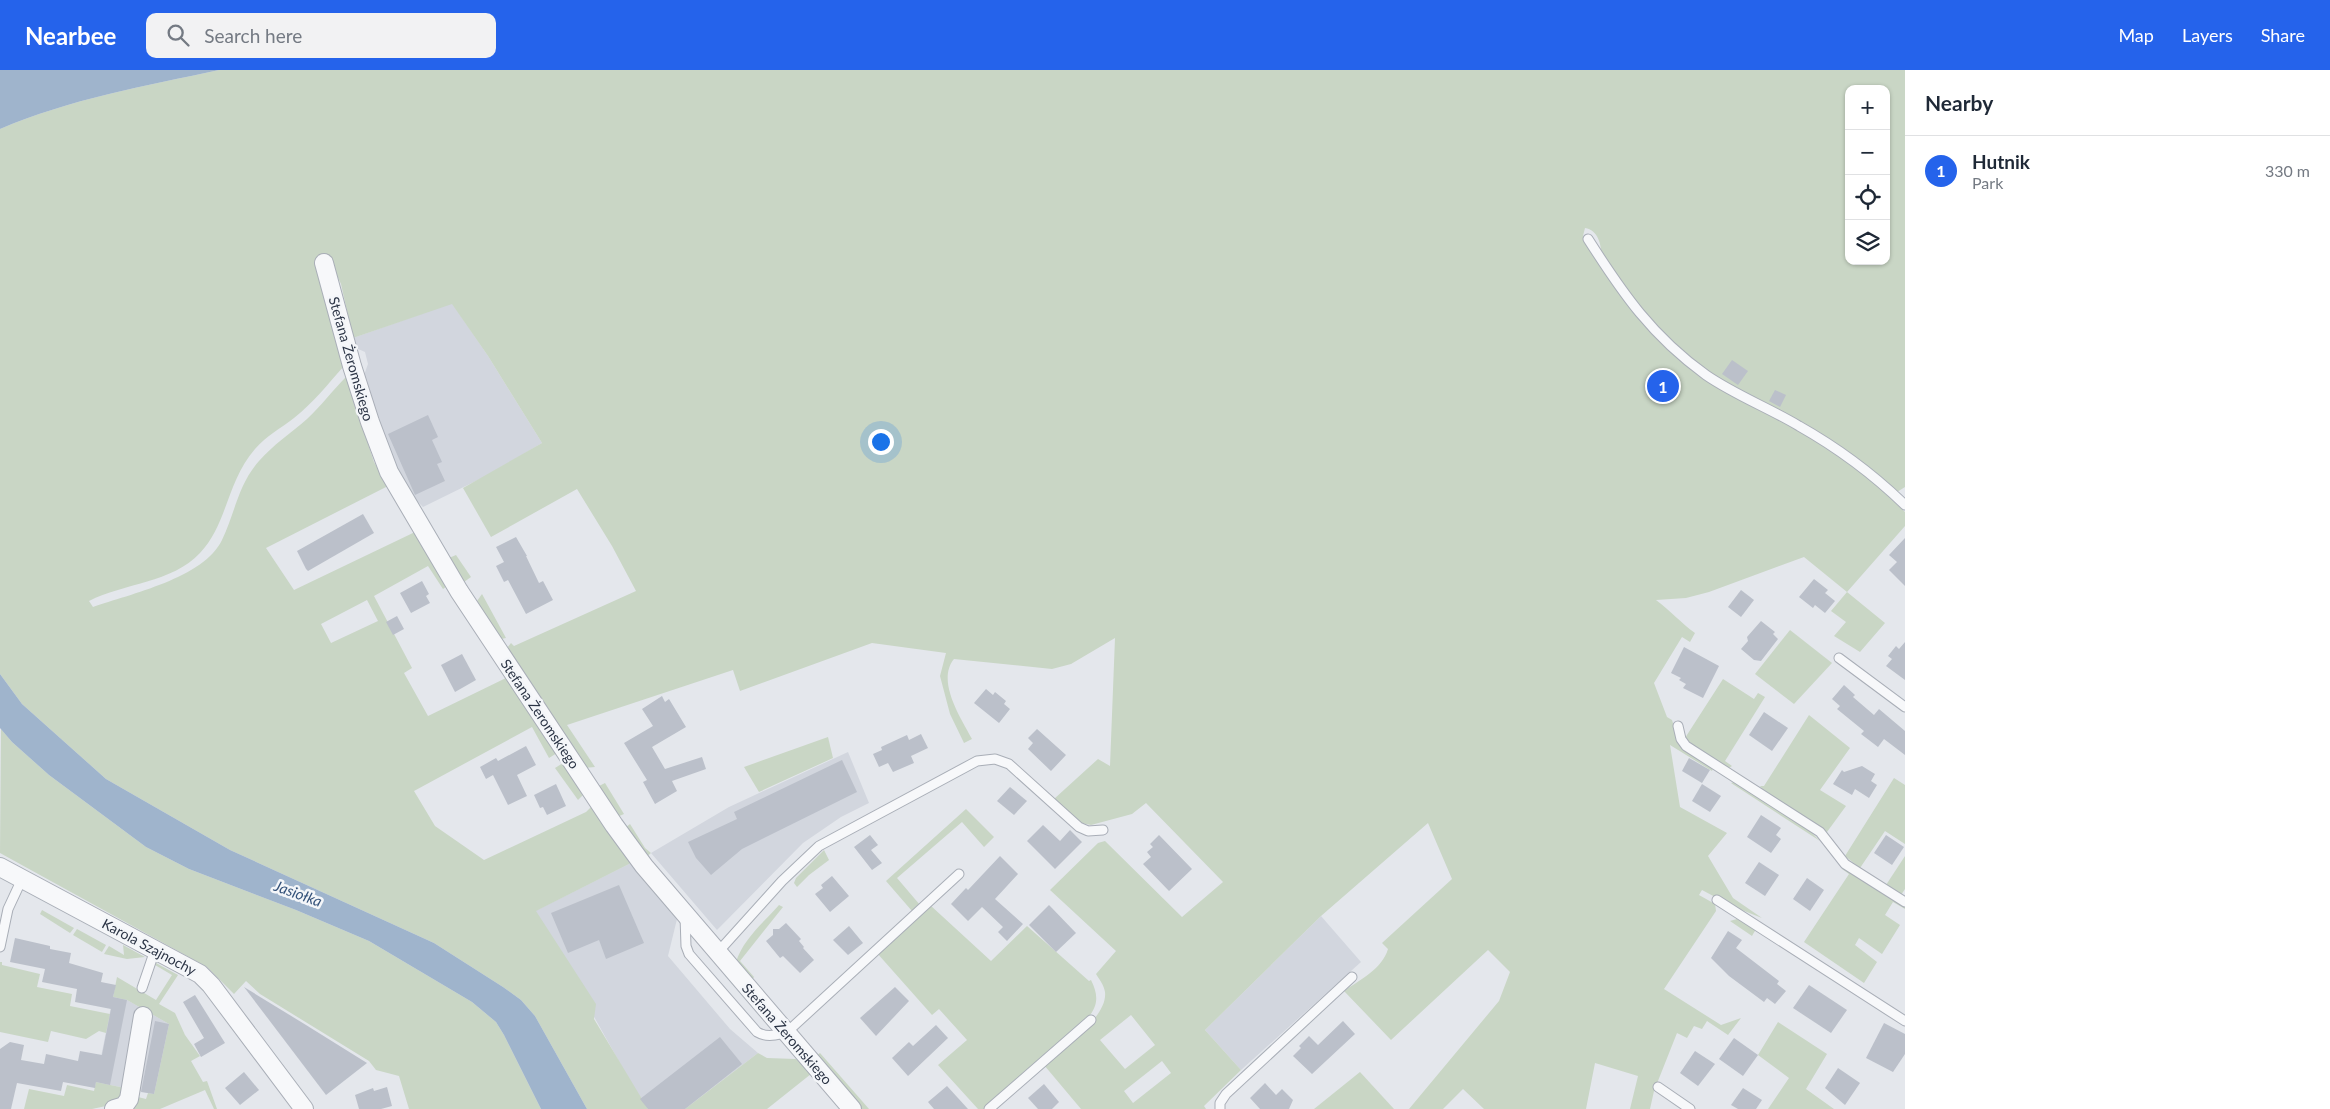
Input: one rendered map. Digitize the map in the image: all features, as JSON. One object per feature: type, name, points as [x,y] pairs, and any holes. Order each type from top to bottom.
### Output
[{"type":"street","name":"Stefana Żeromskiego","points":[[324,263],[370,422],[383,459],[402,496],[459,591],[618,831],[685,916],[852,1109]]},
{"type":"street","name":"Karola Szajnochy","points":[[0,867],[200,974],[211,985],[304,1109]]},
{"type":"street","points":[[114,1109],[124,1106],[129,1099],[143,1016]]},
{"type":"lane","points":[[1588,239],[1640,315],[1675,350],[1708,376],[1798,425],[1848,456],[1905,505]]},
{"type":"lane","points":[[1840,658],[1905,707]]},
{"type":"lane","points":[[1678,726],[1681,739],[1686,746],[1820,832],[1845,864],[1905,902]]},
{"type":"lane","points":[[718,952],[782,881],[818,846],[977,761],[995,758],[1009,764],[1079,827],[1088,831],[1103,830]]},
{"type":"lane","points":[[685,916],[686,946],[689,954],[757,1032],[765,1035],[786,1033],[959,874]]},
{"type":"lane","points":[[0,947],[8,909],[22,879]]},
{"type":"lane","points":[[1717,900],[1905,1021]]},
{"type":"lane","points":[[142,988],[155,950]]},
{"type":"lane","points":[[1220,1109],[1220,1103],[1226,1094],[1352,976]]},
{"type":"lane","points":[[989,1109],[1091,1020]]},
{"type":"lane","points":[[1658,1087],[1690,1109]]},
{"type":"shaded area","points":[[452,303],[488,356],[542,443],[486,476],[423,507],[408,492],[385,447],[364,375],[368,364],[365,352],[356,348],[353,338]]},
{"type":"shaded area","points":[[848,752],[869,803],[841,817],[803,843],[717,930],[651,853],[729,807]]},
{"type":"shaded area","points":[[631,863],[677,919],[668,956],[730,1029],[758,1053],[685,1109],[648,1109],[640,1099],[535,911]]},
{"type":"shaded area","points":[[1321,916],[1361,962],[1241,1070],[1205,1030]]},
{"type":"shaded area","points":[[113,997],[127,1000],[169,1024],[154,1094],[96,1082]]},
{"type":"green space","points":[[219,70],[1905,70],[1905,487],[1889,497],[1905,512],[1905,526],[1847,592],[1804,557],[1709,592],[1686,598],[1656,600],[1695,633],[1690,642],[1682,637],[1654,683],[1667,717],[1672,720],[1680,746],[1713,768],[1712,771],[1670,745],[1680,807],[1727,833],[1708,856],[1733,898],[1762,918],[1734,907],[1702,890],[1699,895],[1715,904],[1716,911],[1664,989],[1721,1025],[1741,1018],[1728,1035],[1707,1021],[1702,1029],[1694,1026],[1687,1038],[1677,1033],[1654,1091],[1650,1109],[1630,1109],[1638,1076],[1595,1063],[1586,1109],[1484,1109],[1463,1089],[1443,1109],[1409,1109],[1499,1001],[1510,972],[1488,950],[1391,1040],[1344,991],[1376,968],[1388,949],[1382,943],[1452,879],[1428,823],[1321,916],[1205,1030],[1241,1070],[1204,1106],[1206,1109],[1081,1109],[1044,1065],[1072,1042],[1099,1012],[1104,1002],[1105,992],[1096,974],[1116,951],[1050,890],[1098,843],[1105,841],[1182,917],[1223,882],[1146,803],[1132,814],[1091,825],[1081,823],[1054,799],[1098,759],[1110,766],[1115,638],[1071,664],[1052,669],[954,659],[949,668],[949,688],[952,699],[972,739],[964,743],[950,714],[940,676],[946,653],[872,643],[740,691],[733,670],[567,725],[595,767],[584,768],[507,648],[511,643],[514,646],[636,591],[612,546],[577,489],[491,537],[463,488],[542,443],[488,356],[452,304],[353,338],[341,284],[327,255],[322,259],[320,270],[336,343],[344,366],[308,406],[255,449],[238,475],[216,529],[200,553],[176,571],[89,601],[93,607],[165,583],[199,565],[213,553],[222,540],[241,489],[252,470],[270,450],[312,414],[346,377],[374,462],[388,486],[266,548],[294,590],[415,532],[447,586],[443,589],[428,566],[374,596],[412,668],[404,673],[428,716],[508,677],[557,753],[549,758],[532,727],[414,791],[435,826],[484,860],[586,812],[592,806],[631,863],[536,911],[596,1004],[594,1019],[648,1109],[587,1109],[535,1016],[521,1000],[434,943],[230,850],[106,779],[22,704],[0,674],[0,129],[53,109]],"holes":[[[1585,228],[1595,233],[1598,238],[1602,267],[1583,236]],[[367,600],[378,621],[331,643],[321,624]],[[1131,1015],[1155,1045],[1125,1069],[1100,1040]],[[1162,1061],[1171,1073],[1133,1103],[1124,1091]]]},
{"type":"green space","points":[[456,555],[471,577],[464,582],[449,558]]},
{"type":"green space","points":[[1847,592],[1885,623],[1860,652],[1834,636],[1846,622],[1831,611]]},
{"type":"green space","points":[[482,594],[506,638],[501,639],[477,601]]},
{"type":"green space","points":[[1790,630],[1832,663],[1794,704],[1755,674]]},
{"type":"green space","points":[[1723,679],[1754,699],[1758,693],[1765,697],[1725,761],[1732,766],[1729,768],[1701,752],[1685,738]]},
{"type":"green space","points":[[1809,715],[1850,748],[1820,790],[1846,806],[1827,832],[1763,790],[1760,786],[1764,786]]},
{"type":"green space","points":[[1,729],[12,742],[49,775],[146,847],[189,869],[296,910],[369,941],[472,1002],[496,1022],[541,1109],[409,1109],[399,1076],[376,1070],[369,1061],[260,994],[246,981],[234,994],[207,967],[0,853]]},
{"type":"green space","points":[[828,737],[833,758],[759,792],[744,767]]},
{"type":"green space","points":[[563,763],[584,794],[578,800],[555,768]]},
{"type":"green space","points":[[1894,778],[1905,785],[1905,844],[1885,831],[1860,868],[1845,856]]},
{"type":"green space","points":[[1734,782],[1807,828],[1820,841],[1731,783]]},
{"type":"green space","points":[[605,783],[624,814],[617,817],[597,787]]},
{"type":"green space","points":[[966,809],[994,837],[984,847],[962,822],[897,878],[920,905],[912,911],[886,881]]},
{"type":"green space","points":[[630,824],[645,848],[651,853],[645,858],[625,828]]},
{"type":"green space","points":[[824,850],[829,860],[797,887],[794,883],[796,878]]},
{"type":"green space","points":[[1905,856],[1905,889],[1901,895],[1886,885]]},
{"type":"green space","points":[[1843,867],[1905,907],[1905,909],[1893,902],[1885,915],[1900,925],[1882,954],[1859,938],[1855,945],[1877,962],[1864,983],[1804,942],[1849,874],[1842,869]]},
{"type":"green space","points":[[779,905],[783,907],[740,961],[754,977],[751,981],[736,962],[749,938]]},
{"type":"green space","points":[[930,905],[991,961],[1027,926],[1089,981],[1091,980],[1095,991],[1095,1005],[1087,1019],[985,1109],[978,1109],[938,1065],[967,1040],[939,1009],[932,1015],[877,953]]},
{"type":"green space","points":[[42,910],[74,928],[70,933],[40,914]]},
{"type":"green space","points":[[1737,919],[1756,929],[1752,936],[1730,921]]},
{"type":"green space","points":[[77,929],[106,945],[102,952],[73,935]]},
{"type":"green space","points":[[123,945],[145,957],[127,959],[104,954],[109,946],[124,955]]},
{"type":"green space","points":[[0,962],[2,962],[2,965],[40,974],[37,987],[72,994],[70,1006],[110,1014],[106,1033],[99,1031],[86,1039],[51,1031],[48,1042],[0,1032]]},
{"type":"green space","points":[[156,963],[178,975],[159,1004],[175,1013],[185,1035],[200,1056],[191,1061],[203,1082],[207,1081],[217,1109],[214,1109],[205,1090],[160,1109],[127,1109],[134,1096],[146,1099],[148,1093],[154,1094],[169,1024],[127,1000],[113,997],[117,977],[156,1000],[172,975],[155,965]]},
{"type":"green space","points":[[1778,1022],[1827,1054],[1806,1089],[1834,1109],[1768,1109],[1789,1078],[1758,1055]]},
{"type":"green space","points":[[758,1053],[767,1058],[796,1059],[811,1074],[767,1109],[685,1109]]},
{"type":"green space","points":[[820,1053],[869,1109],[860,1109],[815,1057]]},
{"type":"green space","points":[[1360,1072],[1394,1109],[1314,1109]]},
{"type":"green space","points":[[96,1082],[125,1088],[120,1103],[92,1109],[24,1109],[29,1089],[64,1096],[67,1085],[94,1091]]},
{"type":"water","points":[[0,70],[219,70],[81,101],[53,109],[0,129]]},
{"type":"water","name":"Jasiołka","points":[[0,674],[22,704],[106,779],[230,850],[434,943],[521,1000],[535,1016],[587,1109],[541,1109],[496,1022],[472,1002],[369,941],[296,910],[189,869],[146,847],[49,775],[12,742],[0,728]]},
{"type":"building","points":[[1732,360],[1748,371],[1738,385],[1722,374]]},
{"type":"building","points":[[1775,390],[1786,395],[1780,407],[1769,401]]},
{"type":"building","points":[[428,415],[438,437],[432,440],[442,462],[437,464],[445,481],[415,495],[388,434]]},
{"type":"building","points":[[363,514],[374,533],[308,571],[306,569],[297,551]]},
{"type":"building","points":[[516,537],[539,583],[543,581],[553,600],[526,614],[508,580],[504,582],[496,566],[504,562],[496,547]]},
{"type":"building","points":[[1905,538],[1905,586],[1889,570],[1897,562],[1889,555]]},
{"type":"building","points":[[1814,579],[1828,590],[1825,593],[1835,601],[1825,613],[1815,605],[1813,608],[1799,597]]},
{"type":"building","points":[[422,581],[429,594],[426,596],[430,603],[411,613],[400,593]]},
{"type":"building","points":[[1741,590],[1754,600],[1741,617],[1728,607]]},
{"type":"building","points":[[397,616],[404,629],[393,635],[386,622]]},
{"type":"building","points":[[1761,621],[1775,632],[1773,634],[1778,639],[1761,661],[1754,660],[1741,649],[1748,641],[1747,637]]},
{"type":"building","points":[[1905,642],[1905,680],[1886,666],[1892,659],[1888,656],[1896,646],[1899,649]]},
{"type":"building","points":[[1684,647],[1719,666],[1703,698],[1683,688],[1686,684],[1679,680],[1681,678],[1671,673]]},
{"type":"building","points":[[462,654],[476,680],[455,692],[441,665]]},
{"type":"building","points":[[1844,685],[1855,695],[1853,697],[1874,715],[1879,709],[1905,731],[1905,755],[1884,739],[1878,747],[1861,734],[1864,731],[1837,709],[1840,706],[1832,699]]},
{"type":"building","points":[[986,689],[993,695],[995,692],[1006,701],[1004,704],[1010,709],[999,723],[974,703]]},
{"type":"building","points":[[662,696],[665,702],[669,699],[686,727],[652,747],[665,769],[702,757],[706,769],[672,781],[677,791],[655,804],[643,782],[647,780],[624,743],[653,726],[642,709]]},
{"type":"building","points":[[1764,712],[1788,728],[1772,751],[1749,735]]},
{"type":"building","points":[[1037,729],[1066,755],[1051,771],[1028,749],[1033,743],[1028,738]]},
{"type":"building","points":[[921,734],[928,748],[911,756],[914,763],[893,772],[888,763],[879,767],[873,754],[882,750],[881,747],[907,735],[909,740]]},
{"type":"building","points":[[526,746],[536,765],[517,775],[527,796],[508,805],[493,775],[486,779],[480,767],[496,758],[498,761]]},
{"type":"building","points":[[1689,758],[1710,770],[1702,783],[1682,771]]},
{"type":"building","points":[[842,760],[857,792],[742,849],[711,875],[696,858],[688,842],[737,819],[734,812]]},
{"type":"building","points":[[1862,766],[1875,774],[1871,781],[1877,785],[1869,798],[1855,789],[1852,795],[1833,784],[1842,770],[1844,772]]},
{"type":"building","points":[[556,784],[566,806],[547,815],[543,807],[540,808],[534,795]]},
{"type":"building","points":[[1702,784],[1721,796],[1710,812],[1692,801]]},
{"type":"building","points":[[1010,787],[1027,801],[1014,815],[997,801]]},
{"type":"building","points":[[1761,815],[1781,828],[1776,835],[1781,839],[1771,853],[1747,837]]},
{"type":"building","points":[[1043,825],[1060,841],[1070,830],[1082,842],[1055,869],[1027,841]]},
{"type":"building","points":[[870,835],[878,845],[871,850],[882,863],[872,870],[854,847]]},
{"type":"building","points":[[1159,835],[1192,869],[1169,891],[1143,864],[1151,857],[1147,852],[1153,847],[1150,844]]},
{"type":"building","points":[[1886,835],[1904,847],[1892,865],[1874,853]]},
{"type":"building","points":[[1000,856],[1018,874],[995,899],[1023,924],[1007,941],[998,932],[1003,927],[982,907],[968,921],[951,904],[966,888],[968,890]]},
{"type":"building","points":[[1759,862],[1779,875],[1765,896],[1745,883]]},
{"type":"building","points":[[832,876],[849,896],[830,912],[815,894],[823,888],[821,885]]},
{"type":"building","points":[[1807,878],[1824,890],[1810,911],[1793,899]]},
{"type":"building","points":[[619,885],[644,943],[606,959],[599,940],[568,953],[551,913]]},
{"type":"building","points":[[1049,905],[1076,933],[1056,952],[1029,925]]},
{"type":"building","points":[[786,923],[801,939],[799,941],[803,948],[814,960],[800,973],[783,956],[780,958],[766,941],[773,935],[773,929],[779,929]]},
{"type":"building","points":[[849,926],[863,943],[848,955],[833,940]]},
{"type":"building","points":[[1728,931],[1742,940],[1736,948],[1779,981],[1777,984],[1786,991],[1775,1004],[1767,998],[1764,1002],[1729,976],[1711,958]]},
{"type":"building","points":[[15,938],[50,946],[50,949],[71,953],[69,963],[103,973],[101,982],[116,985],[113,997],[127,1000],[110,1085],[96,1082],[95,1088],[63,1082],[61,1091],[17,1083],[11,1109],[0,1109],[0,1049],[10,1042],[24,1045],[21,1060],[44,1064],[46,1054],[78,1061],[80,1051],[102,1055],[111,1009],[75,1002],[77,989],[42,982],[45,969],[10,962]]},
{"type":"building","points":[[1809,985],[1847,1010],[1831,1033],[1793,1008]]},
{"type":"building","points":[[244,987],[306,1025],[367,1063],[326,1095]]},
{"type":"building","points":[[895,987],[909,1001],[876,1036],[860,1018]]},
{"type":"building","points":[[195,995],[225,1043],[201,1057],[194,1044],[204,1038],[183,1002]]},
{"type":"building","points":[[155,1021],[169,1024],[154,1094],[141,1092]]},
{"type":"building","points":[[1343,1021],[1355,1034],[1312,1074],[1293,1056],[1301,1048],[1299,1046],[1309,1036],[1318,1045]]},
{"type":"building","points":[[1884,1023],[1905,1034],[1905,1054],[1893,1072],[1866,1058]]},
{"type":"building","points":[[936,1025],[948,1038],[908,1076],[892,1058],[909,1042],[913,1046]]},
{"type":"building","points":[[720,1037],[742,1064],[685,1109],[648,1109],[640,1099]]},
{"type":"building","points":[[1734,1038],[1758,1055],[1743,1076],[1719,1059]]},
{"type":"building","points":[[1695,1051],[1715,1064],[1698,1086],[1680,1073]]},
{"type":"building","points":[[1838,1068],[1860,1083],[1845,1105],[1825,1088]]},
{"type":"building","points":[[244,1072],[259,1090],[240,1105],[225,1088]]},
{"type":"building","points":[[1265,1083],[1276,1095],[1282,1089],[1293,1100],[1289,1109],[1260,1109],[1250,1098]]},
{"type":"building","points":[[1044,1084],[1059,1102],[1052,1109],[1038,1109],[1028,1098]]},
{"type":"building","points":[[947,1086],[968,1109],[934,1109],[928,1102]]},
{"type":"building","points":[[387,1087],[392,1106],[381,1109],[359,1109],[355,1095],[373,1088],[374,1091]]},
{"type":"building","points":[[1743,1088],[1762,1100],[1756,1109],[1738,1109],[1731,1105]]},
{"type":"place","name":"Hutnik","points":[[1663,386]]}]
